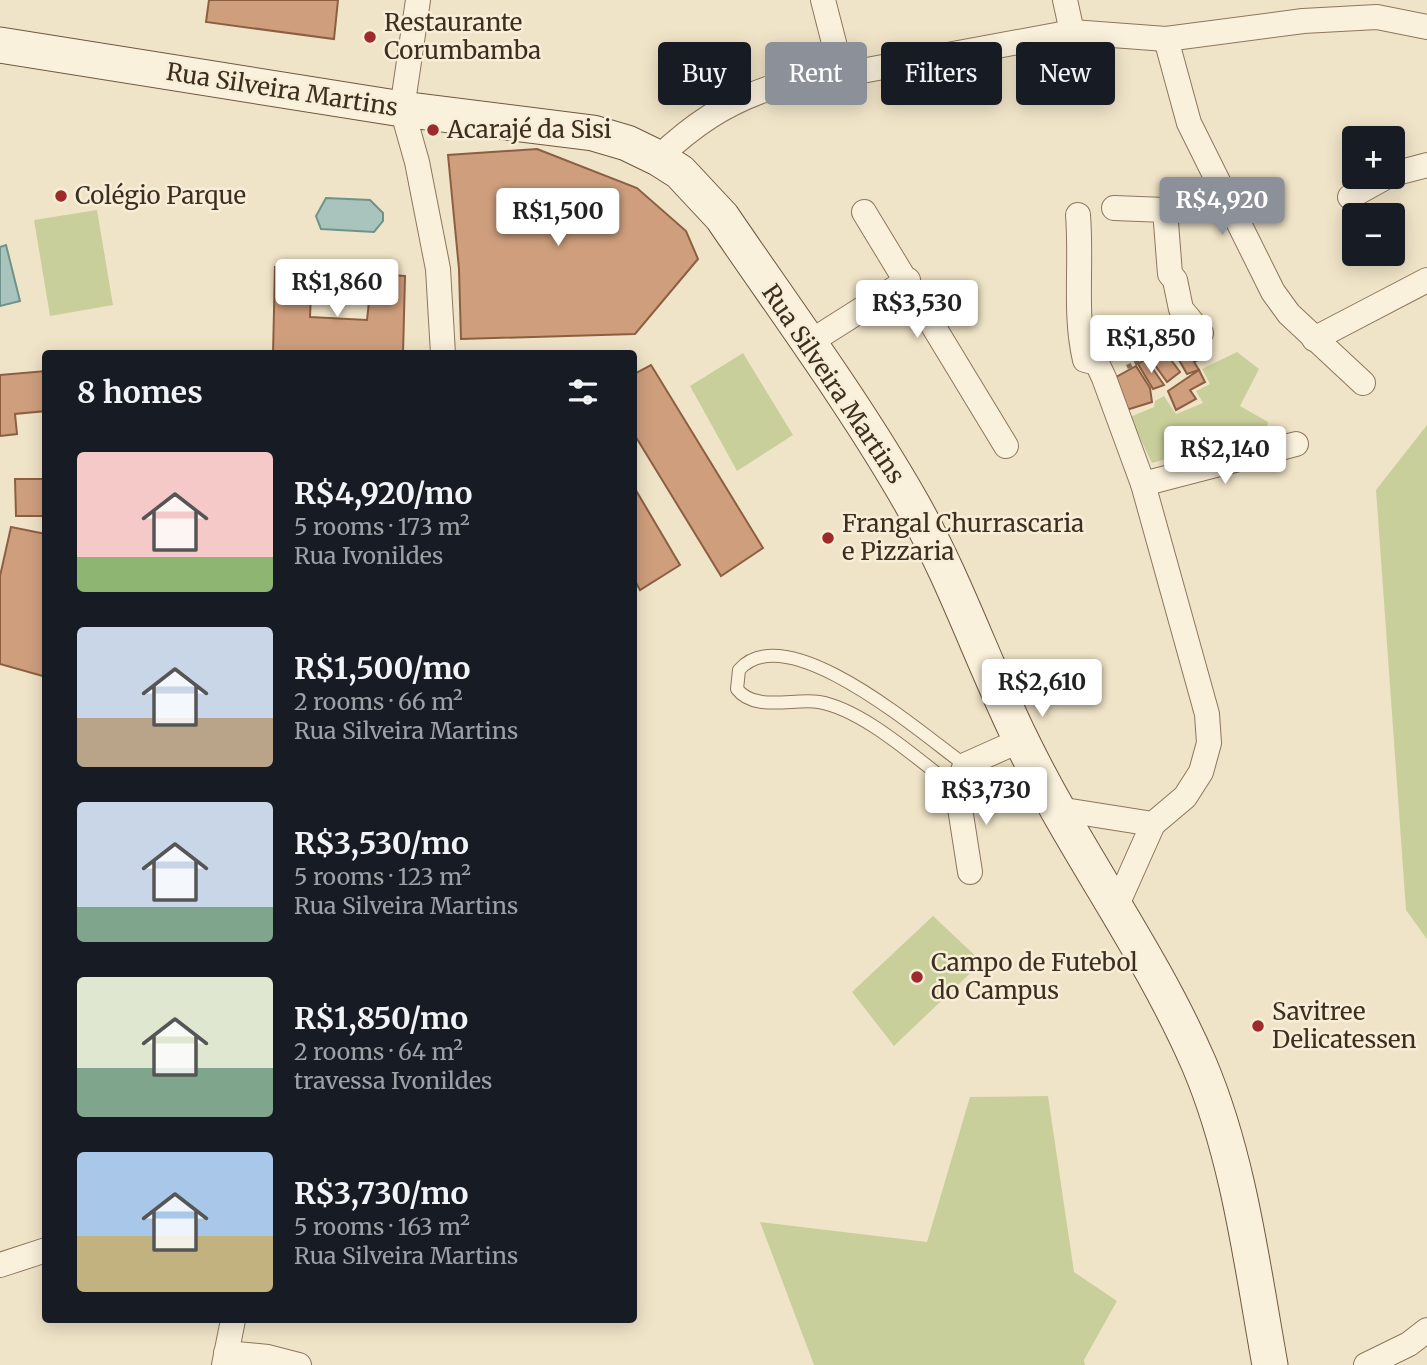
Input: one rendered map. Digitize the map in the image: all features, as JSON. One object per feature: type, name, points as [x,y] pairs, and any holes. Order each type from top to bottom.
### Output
[{"type":"main road","name":"Rua Silveira Martins","points":[[0,45],[402,109],[593,133],[627,143],[680,172],[722,217],[866,428],[912,504],[974,629],[1021,740],[1058,809],[1154,970],[1200,1067],[1231,1166],[1270,1365]]},
{"type":"street","points":[[418,0],[402,109],[417,162],[439,269],[443,350]]},
{"type":"street","points":[[823,0],[834,42]]},
{"type":"street","points":[[1065,0],[1072,32]]},
{"type":"street","points":[[867,69],[1072,32],[1166,39],[1377,17],[1427,27]]},
{"type":"street","points":[[1166,39],[1189,123],[1273,292],[1289,314],[1363,383]]},
{"type":"street","points":[[658,158],[709,114],[736,99],[765,90]]},
{"type":"street","points":[[1405,171],[1427,165]]},
{"type":"street","points":[[1350,197],[1365,189]]},
{"type":"street","points":[[1114,208],[1165,210],[1165,245],[1170,274],[1175,280],[1181,309],[1201,334]]},
{"type":"street","points":[[864,212],[908,280],[1006,446]]},
{"type":"street","points":[[1078,215],[1081,276],[1079,336],[1085,360],[1097,363],[1104,377],[1143,484],[1207,714],[1209,743],[1201,772],[1185,797],[1153,824],[1116,907]]},
{"type":"street","points":[[807,344],[908,280]]},
{"type":"street","points":[[1314,339],[1427,280]]},
{"type":"street","points":[[1143,484],[1296,444]]},
{"type":"street","points":[[970,872],[957,789],[965,765],[1021,740]]},
{"type":"street","points":[[1058,809],[1153,824]]},
{"type":"street","points":[[0,1265],[42,1252]]},
{"type":"street","points":[[232,1323],[225,1359],[268,1357],[299,1365]]},
{"type":"street","points":[[1367,1365],[1409,1344],[1427,1330]]},
{"type":"lane","points":[[957,789],[850,714],[822,702],[784,700],[763,703],[742,697],[737,689],[739,670],[756,656],[804,660],[829,671],[965,765]]},
{"type":"path","points":[[1104,377],[1201,334]]},
{"type":"green space","points":[[97,210],[113,305],[50,316],[34,220]]},
{"type":"green space","points":[[1237,352],[1259,369],[1240,406],[1268,422],[1264,440],[1211,446],[1152,463],[1130,417],[1154,407],[1155,401],[1164,396],[1176,414],[1203,403],[1196,391],[1210,384],[1202,369]]},
{"type":"green space","points":[[743,353],[793,435],[737,471],[690,386]]},
{"type":"green space","points":[[1427,425],[1427,939],[1406,910],[1376,490]]},
{"type":"green space","name":"Campo de Futebol do Campus","points":[[933,916],[982,962],[894,1046],[852,992]]},
{"type":"green space","points":[[1048,1096],[1074,1272],[1117,1301],[1084,1360],[1085,1365],[814,1365],[760,1222],[927,1242],[970,1097]]},
{"type":"water","points":[[326,198],[370,200],[383,213],[383,221],[374,232],[321,229],[316,216]]},
{"type":"water","points":[[6,245],[20,301],[0,306],[0,247]]},
{"type":"building","points":[[209,0],[338,0],[334,39],[206,22]]},
{"type":"building","points":[[537,149],[637,188],[686,231],[698,259],[635,334],[461,339],[459,269],[448,155]]},
{"type":"building","points":[[275,267],[312,270],[310,317],[367,320],[372,274],[405,276],[403,350],[273,350]]},
{"type":"building","points":[[1194,339],[1204,357],[1194,362],[1199,370],[1187,374],[1174,351]]},
{"type":"building","points":[[1163,349],[1180,372],[1167,382],[1150,358]]},
{"type":"building","points":[[1146,359],[1164,385],[1153,389],[1138,364]]},
{"type":"building","points":[[651,365],[763,548],[721,576],[637,439],[637,372]]},
{"type":"building","points":[[1136,366],[1150,388],[1152,402],[1120,412],[1109,381]]},
{"type":"building","points":[[1199,370],[1205,382],[1190,390],[1196,399],[1176,410],[1168,391]]},
{"type":"building","points":[[42,371],[42,411],[15,414],[17,434],[0,436],[0,375]]},
{"type":"building","points":[[15,479],[42,479],[42,516],[16,516]]},
{"type":"building","points":[[637,492],[680,565],[640,590],[637,584]]},
{"type":"building","points":[[11,527],[42,533],[42,676],[0,664],[0,576]]},
{"type":"place","name":"Restaurante Corumbamba","points":[[370,37]]},
{"type":"place","name":"Acarajé da Sisi","points":[[433,130]]},
{"type":"place","name":"Colégio Parque","points":[[61,196]]},
{"type":"place","name":"Frangal Churrascaria e Pizzaria","points":[[828,538]]},
{"type":"place","name":"Campo de Futebol do Campus","points":[[917,977]]},
{"type":"place","name":"Savitree Delicatessen","points":[[1258,1026]]}]
